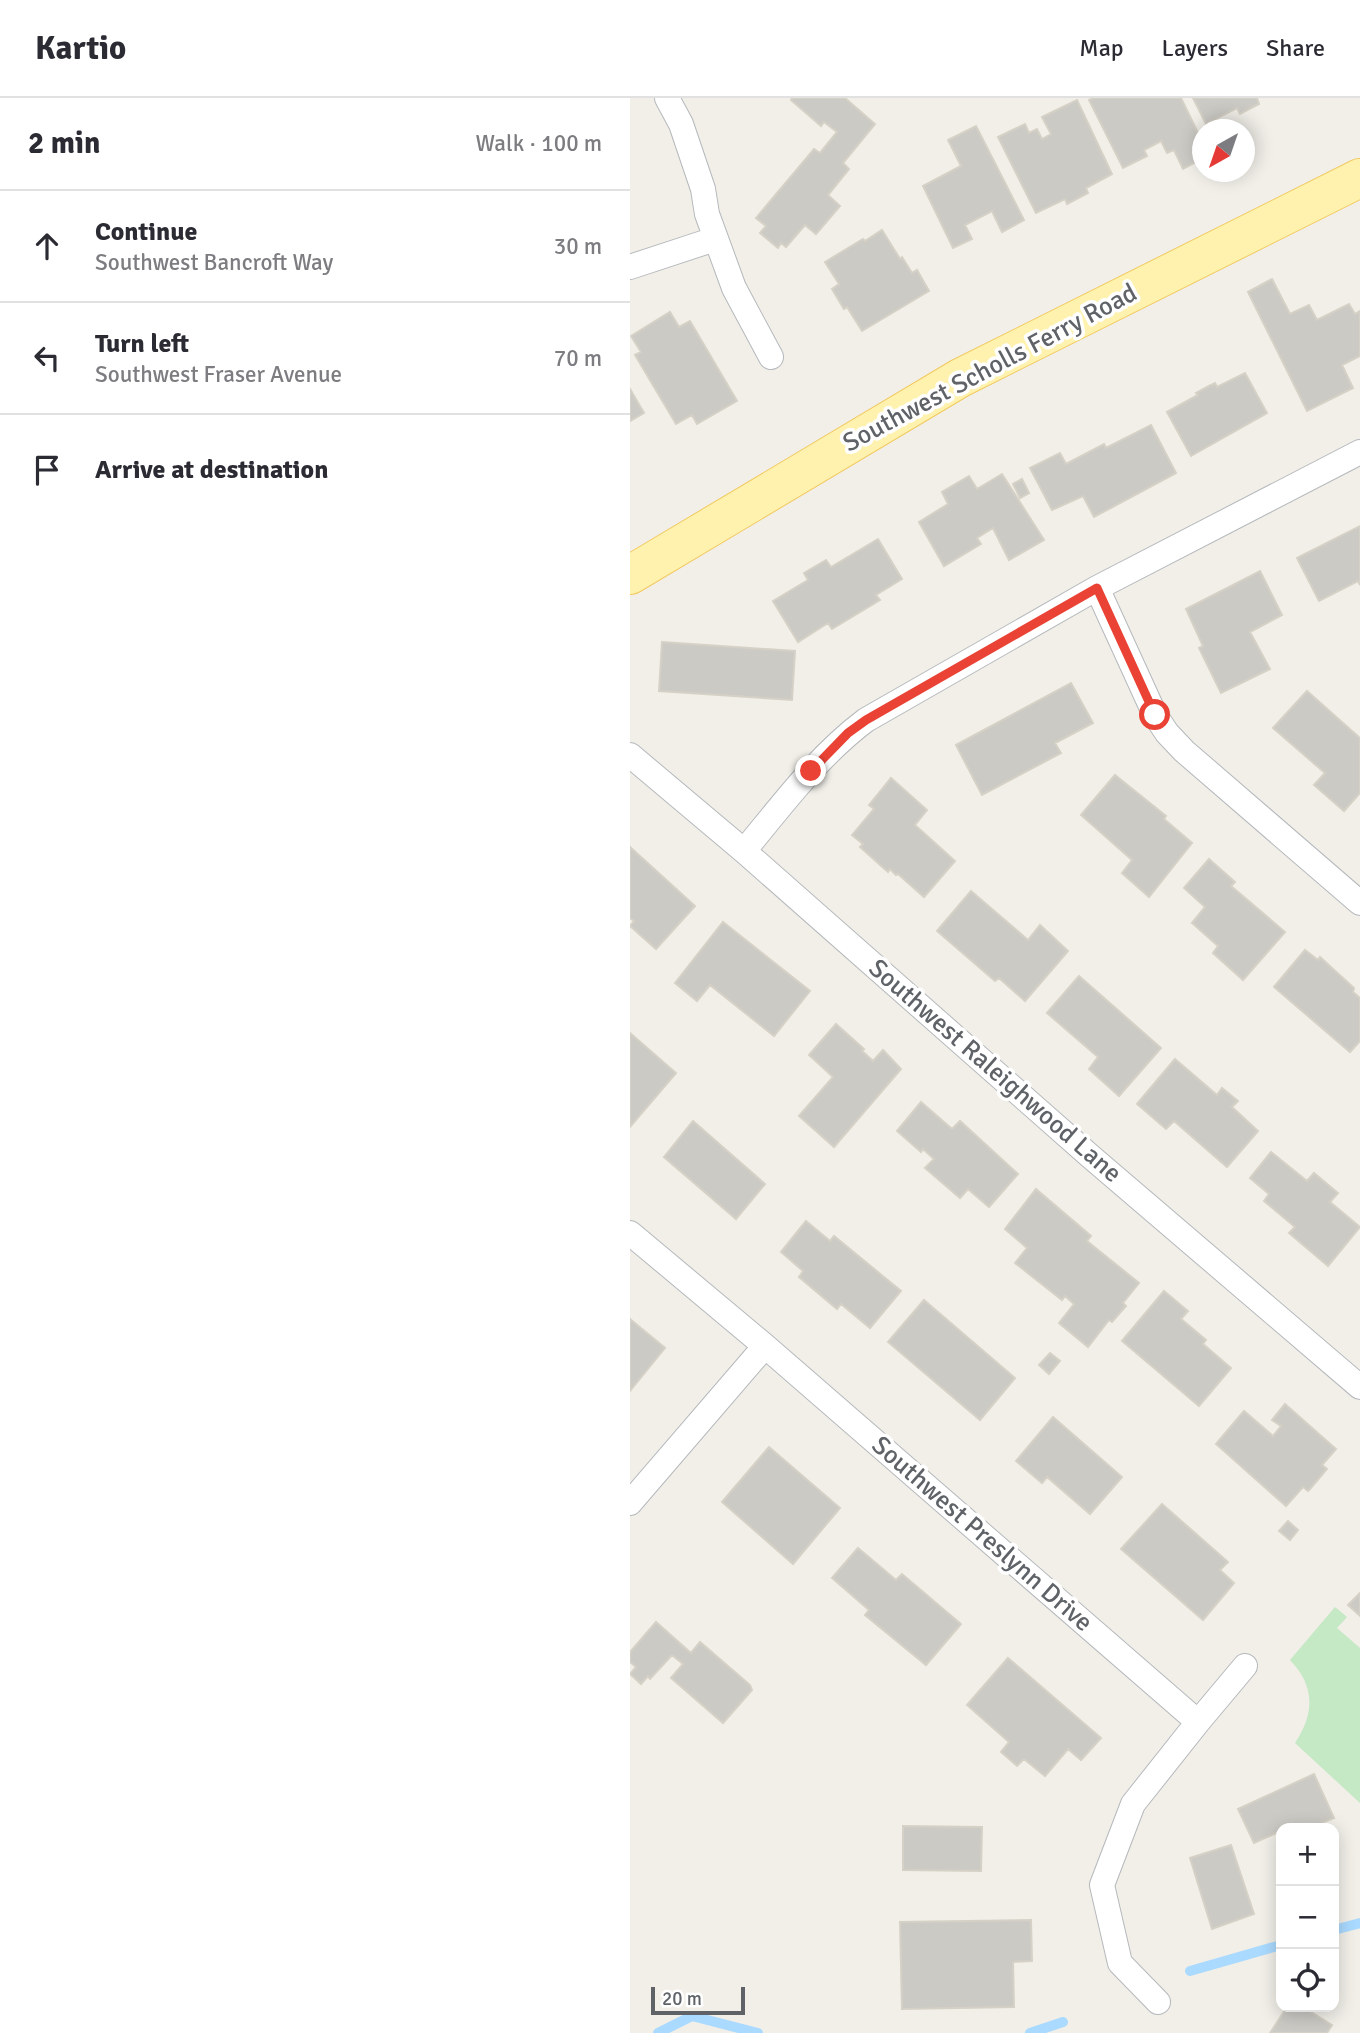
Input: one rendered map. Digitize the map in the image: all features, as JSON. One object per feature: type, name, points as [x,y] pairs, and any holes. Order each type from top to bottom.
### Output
[{"type":"main road","name":"Southwest Scholls Ferry Road","points":[[630,575],[960,378],[1360,178]]},
{"type":"street","points":[[667,98],[681,124],[703,189],[715,239],[734,288],[771,357]]},
{"type":"street","points":[[630,267],[715,239]]},
{"type":"street","points":[[744,851],[811,771],[857,726],[1028,625],[1360,452]]},
{"type":"street","points":[[1097,588],[1155,715],[1167,733],[1184,751],[1360,903]]},
{"type":"street","name":"Southwest Raleighwood Lane","points":[[630,755],[1360,1387]]},
{"type":"street","name":"Southwest Preslynn Drive","points":[[630,1233],[765,1346],[1198,1722]]},
{"type":"street","points":[[630,1503],[765,1346]]},
{"type":"street","points":[[1158,2003],[1120,1963],[1102,1885],[1133,1804],[1245,1666]]},
{"type":"green space","points":[[1335,1607],[1347,1617],[1337,1628],[1360,1648],[1360,1803],[1295,1743],[1306,1721],[1309,1700],[1304,1680],[1290,1660]]},
{"type":"building","points":[[845,98],[875,124],[843,163],[849,169],[828,195],[840,206],[816,234],[805,225],[786,247],[781,243],[778,248],[760,233],[766,226],[756,218],[814,149],[820,153],[837,132],[824,122],[821,126],[791,100]]},
{"type":"building","points":[[1181,98],[1192,121],[1192,164],[1183,169],[1174,150],[1167,153],[1161,141],[1144,150],[1147,156],[1123,168],[1089,100]]},
{"type":"building","points":[[1193,98],[1257,98],[1259,104],[1240,114],[1237,108],[1216,119],[1204,119]]},
{"type":"building","points":[[1077,100],[1112,174],[1086,188],[1088,193],[1067,204],[1065,199],[1036,213],[998,137],[1025,124],[1029,133],[1037,129],[1042,139],[1051,134],[1042,117]]},
{"type":"building","points":[[976,126],[1024,220],[1002,232],[992,211],[965,225],[972,239],[953,248],[923,186],[961,166],[948,140]]},
{"type":"building","points":[[882,230],[900,259],[902,257],[912,273],[917,270],[929,291],[862,331],[832,289],[839,284],[825,262]]},
{"type":"building","points":[[1272,279],[1290,314],[1309,305],[1317,320],[1349,304],[1355,314],[1360,311],[1360,356],[1342,365],[1353,388],[1307,411],[1248,292]]},
{"type":"building","points":[[670,312],[679,327],[690,321],[737,401],[697,424],[692,415],[676,424],[635,355],[641,352],[631,336]]},
{"type":"building","points":[[1245,373],[1267,413],[1191,456],[1167,412],[1215,383],[1217,387]]},
{"type":"building","points":[[630,389],[644,413],[630,421]]},
{"type":"building","points":[[1151,425],[1176,473],[1094,517],[1083,496],[1052,510],[1030,468],[1060,453],[1066,464],[1104,444],[1106,448]]},
{"type":"building","points":[[1002,474],[1044,540],[1009,560],[993,528],[977,538],[981,544],[944,566],[919,522],[948,504],[942,492],[969,476],[977,489]]},
{"type":"building","points":[[1022,479],[1029,493],[1020,498],[1013,484]]},
{"type":"building","points":[[1360,526],[1360,585],[1358,581],[1319,601],[1297,558]]},
{"type":"building","points":[[878,539],[902,579],[876,595],[880,600],[832,629],[828,623],[798,642],[773,601],[808,580],[804,573],[826,560],[831,567]]},
{"type":"building","points":[[1260,571],[1282,615],[1250,632],[1270,669],[1221,693],[1199,648],[1203,646],[1186,609]]},
{"type":"building","points":[[662,642],[795,651],[792,700],[659,691]]},
{"type":"building","points":[[1071,683],[1093,723],[1055,743],[1061,753],[982,795],[956,745]]},
{"type":"building","points":[[1307,691],[1360,738],[1360,793],[1344,811],[1314,785],[1325,773],[1273,728]]},
{"type":"building","points":[[1115,775],[1166,816],[1164,819],[1192,843],[1149,897],[1122,873],[1132,860],[1081,815]]},
{"type":"building","points":[[891,778],[927,810],[915,825],[955,861],[924,897],[898,874],[890,869],[888,872],[860,847],[863,844],[852,835],[874,809],[869,805]]},
{"type":"building","points":[[630,847],[695,906],[656,949],[630,926],[634,921],[630,918]]},
{"type":"building","points":[[1209,859],[1235,882],[1231,886],[1285,932],[1243,980],[1213,953],[1218,946],[1192,923],[1205,907],[1184,888]]},
{"type":"building","points":[[971,891],[1028,940],[1040,925],[1068,951],[1025,1001],[999,978],[995,981],[937,931]]},
{"type":"building","points":[[723,922],[810,991],[774,1036],[710,985],[697,1001],[675,983]]},
{"type":"building","points":[[1305,950],[1318,960],[1320,957],[1354,988],[1353,992],[1360,998],[1360,1041],[1350,1052],[1274,987]]},
{"type":"building","points":[[1079,976],[1161,1048],[1119,1096],[1089,1069],[1098,1057],[1047,1013]]},
{"type":"building","points":[[836,1024],[864,1049],[862,1051],[873,1061],[883,1050],[901,1069],[834,1147],[799,1116],[833,1077],[809,1055]]},
{"type":"building","points":[[630,1033],[676,1073],[630,1127]]},
{"type":"building","points":[[1175,1059],[1217,1095],[1222,1088],[1238,1101],[1232,1107],[1258,1131],[1227,1167],[1174,1121],[1166,1129],[1137,1104]]},
{"type":"building","points":[[921,1102],[952,1129],[960,1121],[1018,1174],[989,1207],[968,1189],[960,1198],[925,1168],[934,1159],[923,1149],[921,1152],[897,1131]]},
{"type":"building","points":[[693,1121],[765,1184],[736,1219],[664,1157]]},
{"type":"building","points":[[1271,1152],[1307,1181],[1314,1173],[1338,1193],[1330,1202],[1360,1227],[1328,1266],[1289,1233],[1295,1227],[1264,1201],[1269,1194],[1250,1178]]},
{"type":"building","points":[[1036,1189],[1091,1236],[1087,1241],[1139,1283],[1123,1303],[1126,1306],[1112,1322],[1109,1320],[1088,1347],[1059,1323],[1074,1304],[1065,1296],[1062,1300],[1015,1263],[1027,1248],[1005,1229]]},
{"type":"building","points":[[806,1221],[830,1241],[834,1236],[901,1291],[870,1328],[841,1304],[837,1309],[799,1277],[803,1271],[781,1252]]},
{"type":"building","points":[[1164,1291],[1188,1311],[1181,1319],[1206,1340],[1203,1344],[1231,1368],[1199,1406],[1122,1341]]},
{"type":"building","points":[[924,1300],[1015,1378],[980,1420],[888,1342]]},
{"type":"building","points":[[630,1319],[665,1348],[630,1391]]},
{"type":"building","points":[[1050,1353],[1060,1361],[1049,1374],[1039,1365]]},
{"type":"building","points":[[1285,1404],[1336,1449],[1322,1465],[1327,1469],[1310,1489],[1308,1491],[1303,1487],[1286,1506],[1216,1444],[1244,1411],[1273,1436],[1281,1426],[1272,1420]]},
{"type":"building","points":[[1053,1417],[1122,1477],[1090,1514],[1047,1477],[1042,1483],[1016,1461]]},
{"type":"building","points":[[769,1447],[840,1508],[793,1564],[722,1502]]},
{"type":"building","points":[[1162,1504],[1228,1562],[1220,1570],[1234,1583],[1203,1620],[1121,1549]]},
{"type":"building","points":[[1288,1521],[1298,1530],[1290,1540],[1279,1531]]},
{"type":"building","points":[[858,1548],[896,1580],[902,1574],[961,1624],[926,1665],[865,1615],[869,1610],[832,1578]]},
{"type":"building","points":[[1360,1593],[1360,1616],[1348,1605]]},
{"type":"building","points":[[656,1622],[691,1653],[700,1642],[750,1685],[752,1690],[723,1723],[671,1678],[683,1664],[672,1655],[650,1679],[648,1676],[641,1684],[630,1674],[636,1667],[630,1662],[630,1652]]},
{"type":"building","points":[[1008,1658],[1101,1738],[1081,1760],[1068,1749],[1045,1776],[1024,1759],[1017,1766],[1001,1752],[1009,1742],[967,1705]]},
{"type":"building","points":[[1314,1774],[1334,1818],[1322,1823],[1276,1823],[1276,1833],[1254,1843],[1238,1809]]},
{"type":"building","points":[[903,1826],[982,1827],[981,1871],[903,1870]]},
{"type":"building","points":[[1231,1845],[1254,1914],[1212,1929],[1190,1858]]},
{"type":"building","points":[[1031,1920],[1032,1961],[1013,1962],[1014,2007],[902,2009],[900,1922]]},
{"type":"building","points":[[1284,2012],[1311,2012],[1332,2025],[1327,2033],[1270,2033]]},
{"type":"waterway","points":[[1339,1929],[1360,1923]]},
{"type":"waterway","points":[[1190,1971],[1276,1946]]},
{"type":"waterway","points":[[658,2033],[692,2016],[758,2033]]},
{"type":"waterway","points":[[1030,2033],[1063,2022]]},
{"type":"route","points":[[811,771],[848,733],[866,720],[1028,625],[1097,588],[1155,715]]}]
